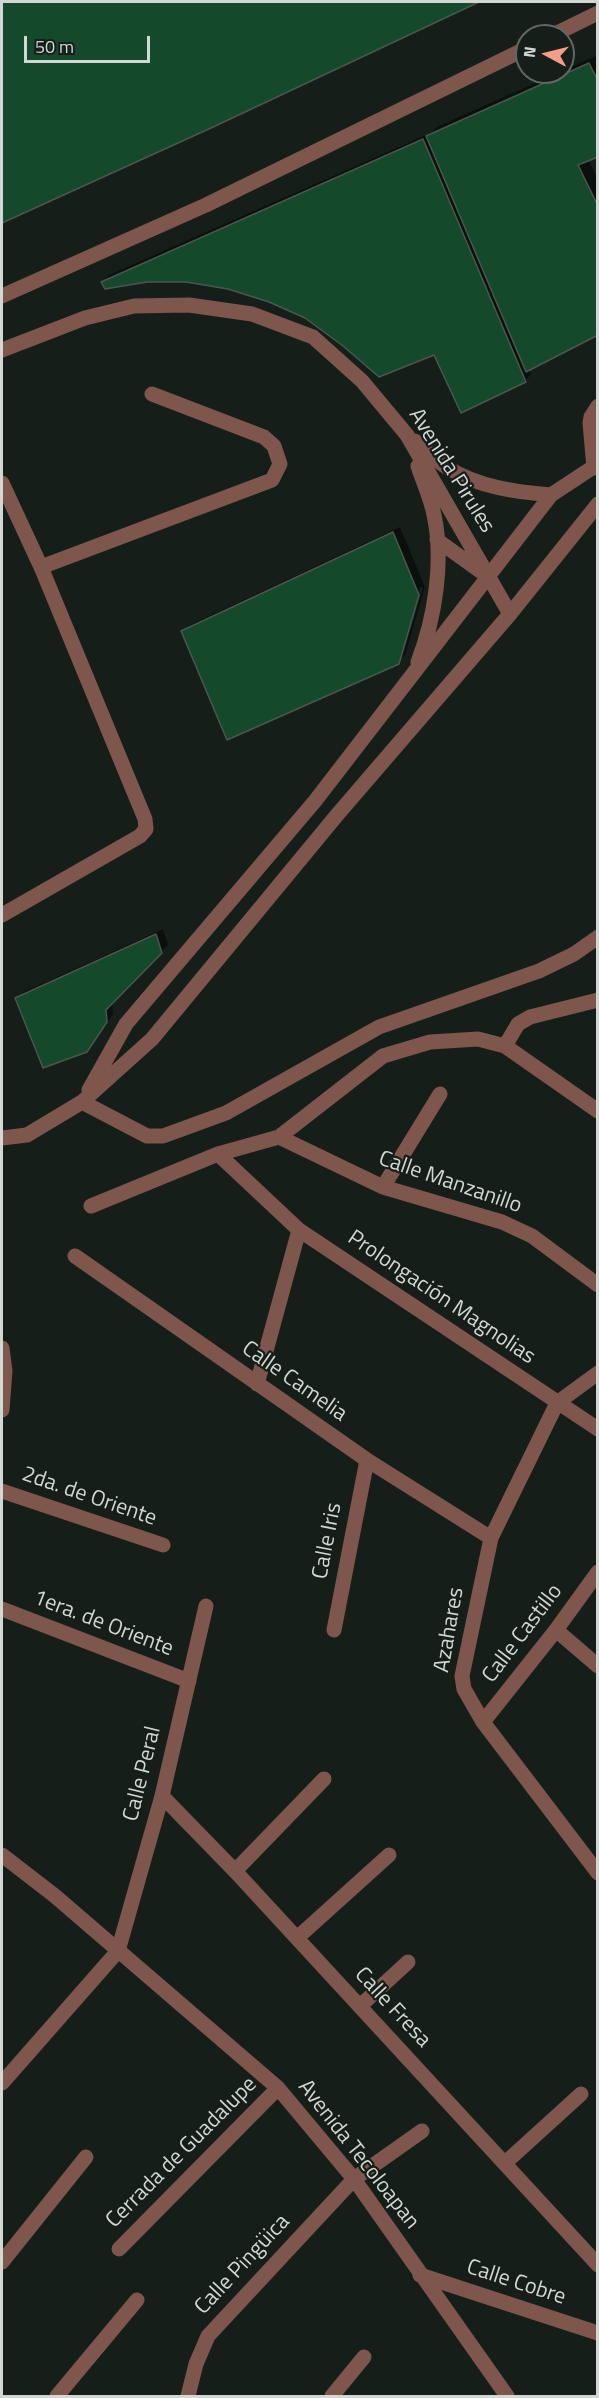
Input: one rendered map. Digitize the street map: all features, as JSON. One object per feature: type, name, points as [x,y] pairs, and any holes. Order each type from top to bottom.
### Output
[{"type":"street","points":[[575,24],[597,13]]},
{"type":"street","points":[[2,296],[206,205],[515,54]]},
{"type":"street","name":"Avenida Pirules","points":[[2,350],[85,318],[134,306],[189,305],[252,314],[313,337],[362,381],[407,435],[510,614]]},
{"type":"street","points":[[41,567],[272,480],[280,464],[274,446],[264,437],[152,394]]},
{"type":"street","points":[[82,1102],[126,1024],[315,801],[551,495],[596,466],[590,423],[597,406]]},
{"type":"street","points":[[407,435],[448,469],[491,486],[551,495]]},
{"type":"street","points":[[407,435],[434,514],[437,540],[435,598],[427,638],[411,678]]},
{"type":"street","points":[[2,483],[41,567],[145,819],[146,830],[141,836],[2,915]]},
{"type":"street","points":[[2,1138],[27,1135],[82,1102],[152,1039],[338,815],[510,614],[597,504]]},
{"type":"street","points":[[437,540],[489,578]]},
{"type":"street","points":[[82,1102],[147,1136],[163,1136],[226,1113],[379,1027],[538,971],[574,954],[597,937]]},
{"type":"street","points":[[506,1046],[518,1024],[530,1017],[597,1000]]},
{"type":"street","points":[[91,1206],[218,1154],[279,1137],[383,1056],[430,1042],[478,1039],[506,1046],[597,1111]]},
{"type":"street","points":[[383,1186],[440,1094]]},
{"type":"street","name":"Calle Manzanillo","points":[[279,1137],[383,1186],[502,1222],[532,1236],[597,1285]]},
{"type":"street","name":"Prolongación Magnolias","points":[[218,1154],[299,1230],[597,1429]]},
{"type":"street","points":[[257,1384],[299,1230]]},
{"type":"street","name":"Calle Camelia","points":[[75,1256],[367,1460],[491,1538]]},
{"type":"street","points":[[2,1348],[5,1371],[2,1410]]},
{"type":"street","points":[[557,1403],[597,1373]]},
{"type":"street","name":"Azahares","points":[[557,1403],[491,1538],[462,1676],[464,1689],[483,1722],[597,1873]]},
{"type":"street","name":"Calle Iris","points":[[334,1630],[367,1460]]},
{"type":"street","name":"2da. de Oriente","points":[[2,1491],[163,1545]]},
{"type":"street","name":"Calle Castillo","points":[[483,1722],[556,1630],[597,1572]]},
{"type":"street","name":"Calle Peral","points":[[118,1951],[162,1796],[206,1606]]},
{"type":"street","name":"1era. de Oriente","points":[[2,1609],[189,1681]]},
{"type":"street","points":[[556,1630],[597,1666]]},
{"type":"street","points":[[235,1871],[324,1779]]},
{"type":"street","name":"Calle Fresa","points":[[162,1796],[235,1871],[505,2163],[592,2247],[597,2265]]},
{"type":"street","points":[[297,1938],[389,1855]]},
{"type":"street","name":"Avenida Tecoloapan","points":[[4,1860],[55,1896],[278,2088],[354,2179],[507,2397]]},
{"type":"street","points":[[2,2083],[118,1951]]},
{"type":"street","points":[[360,2006],[408,1962]]},
{"type":"street","name":"Cerrada de Guadalupe","points":[[119,2249],[278,2088]]},
{"type":"street","points":[[505,2163],[581,2094]]},
{"type":"street","name":"Calle Pingüica","points":[[188,2397],[196,2364],[208,2336],[354,2179],[422,2131]]},
{"type":"street","points":[[2,2262],[86,2157]]},
{"type":"street","name":"Calle Cobre","points":[[420,2275],[597,2333]]},
{"type":"street","points":[[57,2397],[137,2300]]},
{"type":"street","points":[[332,2397],[364,2357]]},
{"type":"building","points":[[2,2],[479,2],[2,223]]},
{"type":"building","points":[[589,63],[598,81],[598,157],[578,165],[598,206],[598,335],[526,372],[426,136],[542,84],[575,84],[575,69]]},
{"type":"building","points":[[423,139],[526,382],[461,413],[434,355],[379,377],[305,318],[269,302],[228,289],[186,282],[147,282],[105,289],[101,282]]},
{"type":"building","points":[[393,532],[419,595],[399,664],[227,740],[181,631]]},
{"type":"building","points":[[156,934],[162,953],[106,1010],[107,1022],[87,1052],[43,1068],[15,998]]}]
